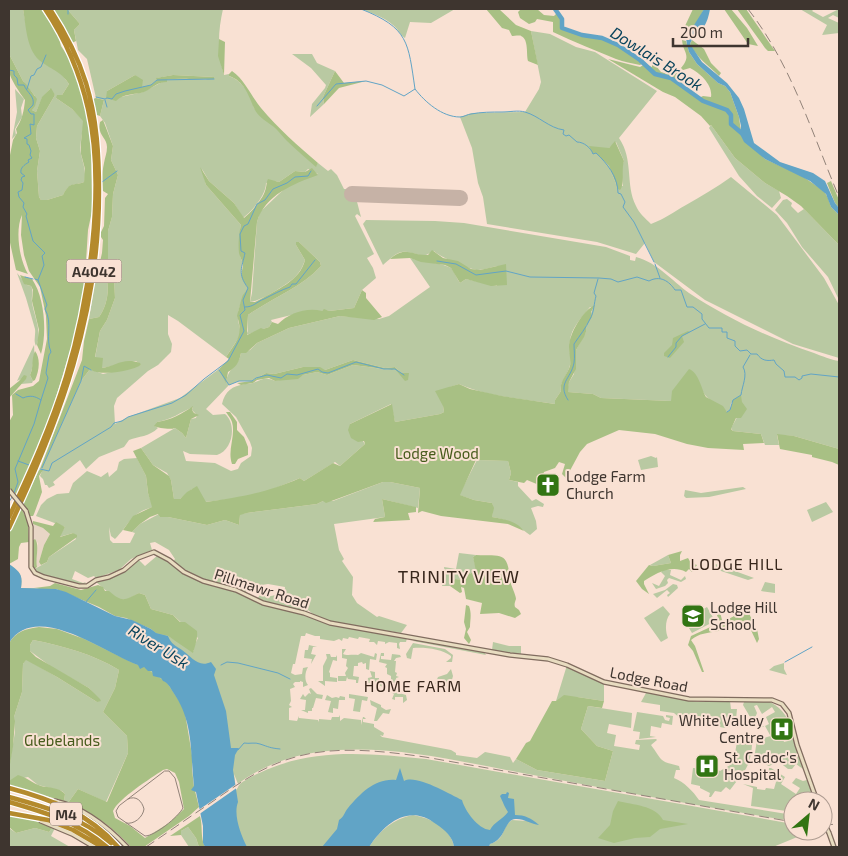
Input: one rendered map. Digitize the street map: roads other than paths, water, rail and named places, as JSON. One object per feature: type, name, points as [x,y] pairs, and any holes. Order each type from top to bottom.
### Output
[{"type":"highway","name":"A4042","points":[[9,517],[34,462],[66,377],[86,296],[93,232],[95,160],[89,110],[69,50],[45,9]]},
{"type":"highway","name":"A4042","points":[[9,528],[38,464],[65,395],[81,340],[95,259],[99,211],[99,168],[95,121],[86,83],[69,41],[50,9]]},
{"type":"highway","points":[[9,788],[52,801]]},
{"type":"highway","name":"M4","points":[[9,797],[63,813],[96,832],[116,847]]},
{"type":"highway","name":"M4","points":[[52,801],[91,822],[116,847]]},
{"type":"highway","name":"M4","points":[[9,802],[61,819],[95,837],[105,847]]},
{"type":"highway","points":[[9,813],[33,818]]},
{"type":"highway","name":"M4","points":[[33,818],[48,820],[65,826],[105,847]]},
{"type":"street","name":"Pillmawr Road","points":[[9,490],[26,511],[31,527],[31,567],[35,573],[44,577],[79,586],[88,586],[96,580],[110,577],[129,567],[138,558],[154,552],[169,560],[184,572],[202,581],[236,590],[263,603],[304,613],[330,623],[412,637]]},
{"type":"street","name":"Lodge Road","points":[[412,637],[510,655],[548,659],[567,664],[604,682],[689,699],[766,699],[777,702],[786,708],[789,713],[797,745],[813,791]]},
{"type":"street","points":[[52,801],[68,805],[91,817],[108,829],[127,847]]},
{"type":"street","points":[[33,818],[67,831],[94,847]]},
{"type":"water","points":[[704,9],[710,9],[707,21],[690,44],[702,62],[727,83],[739,98],[754,143],[780,162],[813,173],[825,181],[839,208],[839,215],[831,207],[826,194],[810,181],[765,159],[744,142],[740,134],[739,117],[730,92],[697,64],[689,52],[686,38]]},
{"type":"water","name":"River Usk","points":[[9,564],[20,574],[22,579],[21,588],[56,589],[66,592],[115,616],[132,620],[156,633],[168,636],[174,644],[199,663],[211,662],[216,669],[214,675],[226,711],[231,748],[239,748],[235,755],[233,770],[238,802],[236,813],[240,831],[247,847],[205,847],[196,792],[191,790],[194,786],[188,726],[180,703],[169,685],[161,678],[153,676],[152,671],[148,671],[144,667],[140,669],[138,665],[90,642],[53,628],[36,627],[21,631],[9,643]]},
{"type":"water","points":[[400,768],[404,781],[416,780],[424,782],[462,800],[473,819],[485,829],[490,830],[508,812],[500,796],[507,792],[509,793],[508,798],[514,799],[515,815],[528,817],[539,825],[521,819],[511,820],[499,839],[490,844],[489,847],[454,847],[448,834],[426,818],[416,815],[398,819],[390,824],[382,830],[369,847],[322,847],[337,829],[339,820],[358,797],[381,781],[396,780]]},
{"type":"waterway","points":[[68,9],[68,14]]},
{"type":"waterway","points":[[361,9],[389,23],[403,38],[410,59],[415,89]]},
{"type":"waterway","name":"Dowlais Brook","points":[[555,9],[562,19],[562,28],[582,35],[602,38],[618,45],[640,60],[655,74],[671,78],[703,101],[727,110],[731,115],[731,124],[745,136]]},
{"type":"waterway","points":[[27,89],[31,76],[41,67],[46,55]]},
{"type":"waterway","points":[[9,68],[9,70],[14,71],[18,85],[24,85],[33,102],[33,105],[28,110],[31,114],[34,114],[34,125],[30,124],[31,134],[24,138],[27,139],[32,158],[28,160],[29,162],[21,170],[21,173],[25,176],[21,180],[23,183],[22,190],[18,192],[19,197],[24,203],[23,207],[27,214],[33,241],[45,253],[42,256],[44,265],[38,280]]},
{"type":"waterway","points":[[96,97],[112,99],[116,94],[151,85],[157,80],[214,79]]},
{"type":"waterway","points":[[317,106],[336,84],[366,81],[382,85],[404,96],[415,89],[434,108],[453,116],[461,117],[483,112],[517,111],[530,114],[554,127],[564,130],[563,134],[569,135],[577,142],[585,144],[593,154],[596,153],[604,161],[614,176],[618,193],[621,194],[625,202],[623,207],[634,222],[654,262]]},
{"type":"waterway","points":[[105,100],[107,107]]},
{"type":"waterway","points":[[102,182],[117,171]]},
{"type":"waterway","points":[[40,469],[49,471],[52,463],[111,427],[114,423],[172,403],[186,395],[228,361],[244,331],[240,315],[245,310],[243,300],[248,288],[241,274],[245,253],[241,251],[240,234],[244,226],[248,224],[257,204],[265,200],[273,189],[295,177],[308,176],[311,171]]},
{"type":"waterway","points":[[245,307],[290,287],[292,284],[296,284],[315,260]]},
{"type":"waterway","points":[[437,261],[456,264],[476,275],[506,271],[530,277],[599,278],[618,282],[637,277],[649,281],[660,279],[670,284],[675,290],[681,290],[687,307],[693,307],[702,314],[702,319],[709,328],[722,328],[722,332],[727,332],[727,338],[735,341],[735,346],[740,351],[747,350],[751,354],[757,354],[765,360],[774,360],[784,371],[785,377],[795,377],[799,380],[802,376],[811,374],[839,377]]},
{"type":"waterway","points":[[655,264],[660,278]]},
{"type":"waterway","points":[[25,277],[33,279]]},
{"type":"waterway","points":[[35,279],[38,280],[47,305],[45,309],[51,352],[46,373],[48,378],[41,400]]},
{"type":"waterway","points":[[568,400],[564,385],[574,363],[574,344],[592,314],[596,296],[594,293],[598,279]]},
{"type":"waterway","points":[[668,357],[682,336],[705,324]]},
{"type":"waterway","points":[[727,412],[730,410],[733,400],[741,395],[745,377],[743,367],[750,355]]},
{"type":"waterway","points":[[219,370],[229,385],[239,381],[252,381],[267,375],[281,378],[287,374],[297,375],[318,369],[328,373],[356,362],[384,369],[395,369],[404,375]]},
{"type":"waterway","points":[[42,468],[81,381],[84,366],[91,370]]},
{"type":"waterway","points":[[14,493],[18,482],[15,469],[34,424],[41,400],[32,396],[23,398],[16,394]]},
{"type":"waterway","points":[[18,461],[29,465]]},
{"type":"waterway","points":[[9,502],[12,497]]},
{"type":"waterway","points":[[85,603],[96,590]]},
{"type":"waterway","points":[[785,662],[812,647]]},
{"type":"waterway","points":[[221,665],[227,662],[238,663],[278,673],[290,679]]},
{"type":"waterway","points":[[238,750],[244,743],[258,743],[280,749]]},
{"type":"tram line","points":[[165,771],[169,771],[175,778],[183,808],[166,825],[154,833],[145,836],[118,817],[116,811],[119,806],[165,771]]},
{"type":"tram line","points":[[126,823],[138,820],[144,809],[138,800],[134,798],[128,799]]},
{"type":"railway","points":[[748,9],[763,30],[789,76],[839,197]]},
{"type":"railway","points":[[146,847],[239,784],[270,766],[308,754],[341,750],[375,751],[425,757],[783,820]]},
{"type":"railway","points":[[833,824],[839,824]]},
{"type":"place","name":"Lodge Farm Church","points":[[548,485]]},
{"type":"place","name":"Lodge Hill School","points":[[693,616]]},
{"type":"place","name":"White Valley Centre","points":[[782,729]]},
{"type":"place","name":"St. Cadoc's Hospital","points":[[707,766]]},
{"type":"district","name":"LODGE HILL","points":[[737,563]]},
{"type":"district","name":"TRINITY VIEW","points":[[459,576]]},
{"type":"district","name":"HOME FARM","points":[[413,685]]},
{"type":"park label","name":"Lodge Wood","points":[[437,453]]},
{"type":"park label","name":"Glebelands","points":[[62,740]]}]
